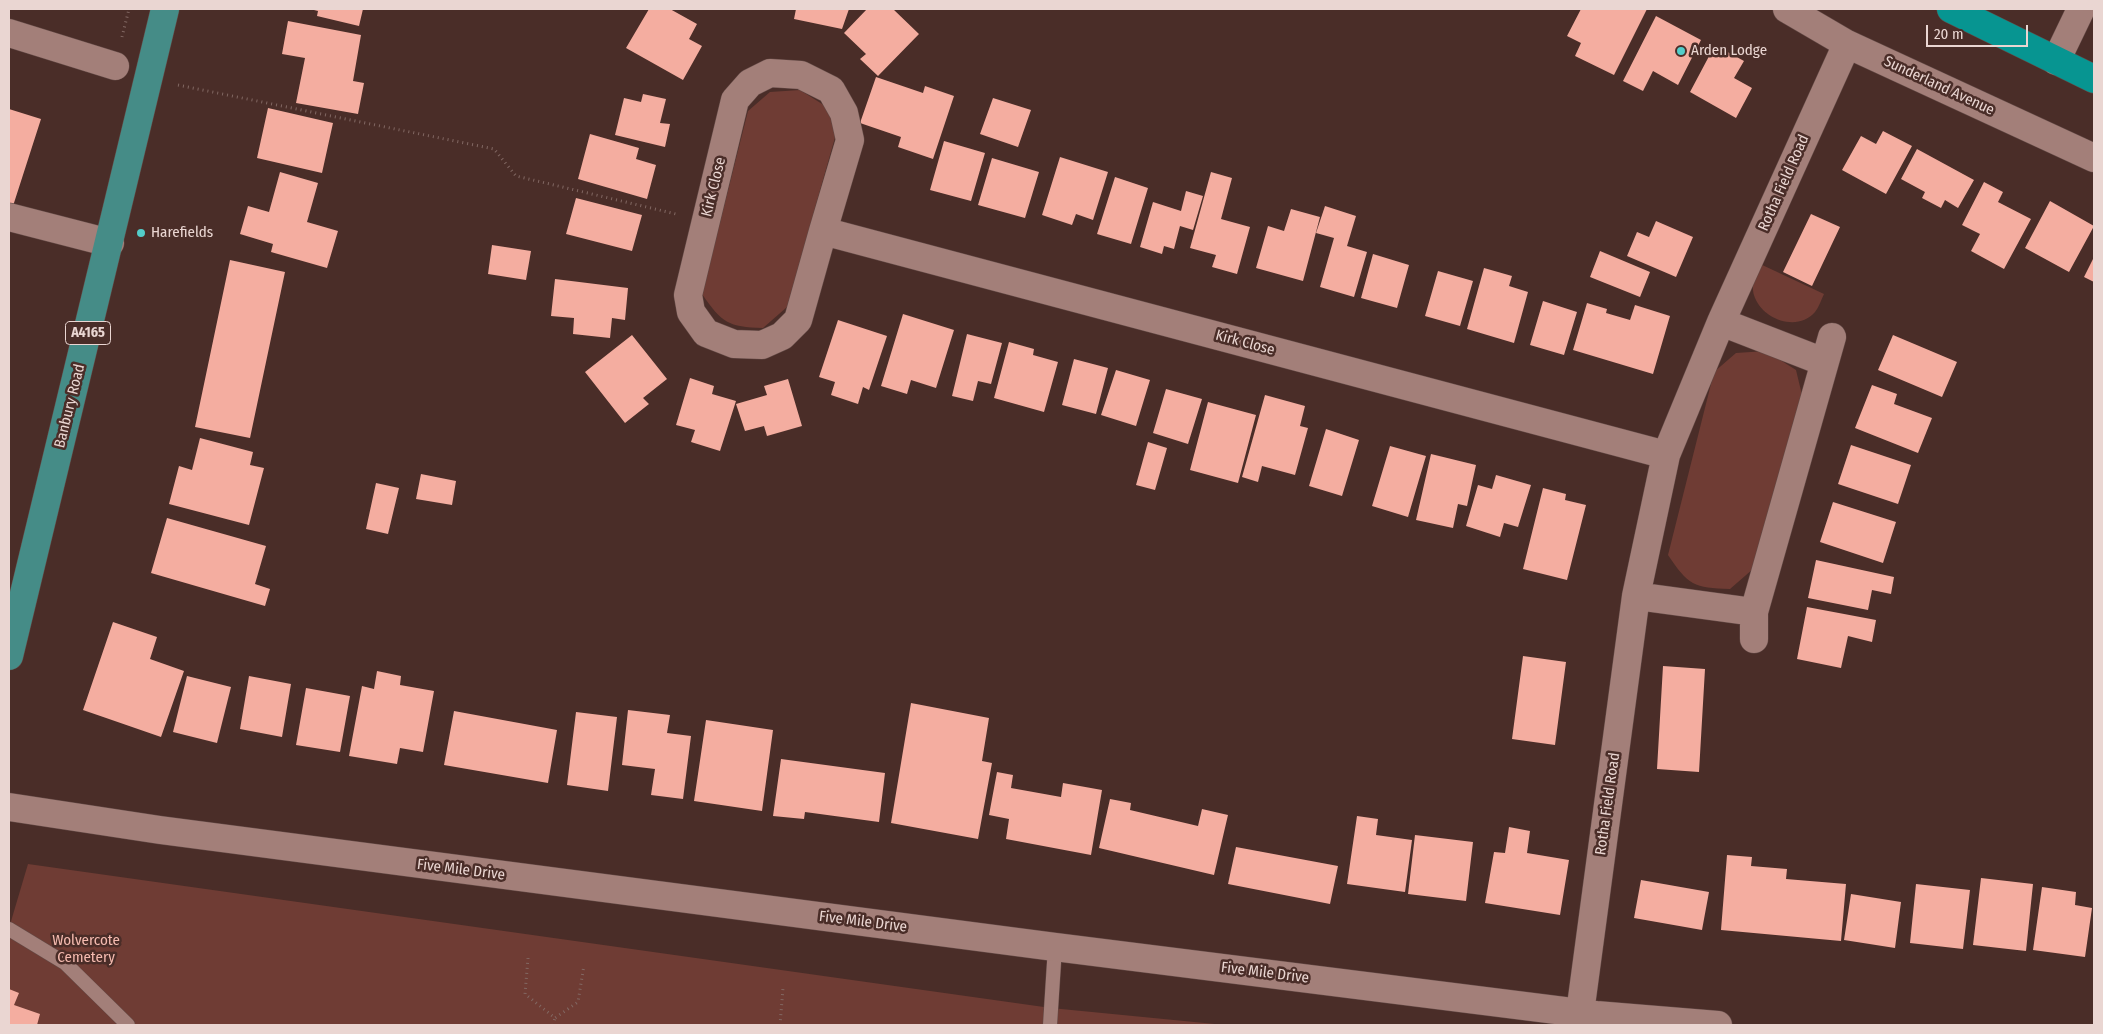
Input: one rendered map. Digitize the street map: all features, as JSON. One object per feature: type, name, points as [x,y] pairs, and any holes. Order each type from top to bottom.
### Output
[{"type":"highway","points":[[1951,9],[2094,79]]},
{"type":"main road","name":"Banbury Road","points":[[9,656],[165,9]]},
{"type":"street","name":"Sunderland Avenue","points":[[1787,9],[1847,44],[2094,158]]},
{"type":"street","points":[[2056,61],[2081,9]]},
{"type":"street","points":[[9,33],[109,64]]},
{"type":"street","name":"Rotha Field Road","points":[[1590,1017],[1636,596],[1666,455],[1720,322],[1847,44]]},
{"type":"street","name":"Kirk Close","points":[[770,72],[801,75],[831,90],[844,113],[850,140],[823,231],[798,320],[782,336],[762,345],[734,344],[706,333],[691,312],[688,295],[735,100],[750,83],[770,72]]},
{"type":"street","points":[[9,217],[110,243]]},
{"type":"street","name":"Kirk Close","points":[[823,231],[1666,455]]},
{"type":"street","points":[[1720,322],[1828,350],[1754,612],[1754,639]]},
{"type":"street","points":[[1636,596],[1754,612]]},
{"type":"street","name":"Five Mile Drive","points":[[9,807],[160,830],[1590,1017],[1718,1025]]},
{"type":"lane","points":[[9,929],[65,963],[128,1025]]},
{"type":"lane","points":[[1050,1025],[1055,948]]},
{"type":"path","points":[[178,85],[494,149],[516,176],[706,222]]},
{"type":"path","points":[[528,958],[525,994],[555,1018]]},
{"type":"path","points":[[553,1025],[555,1018],[578,1002],[584,965]]},
{"type":"path","points":[[780,1025],[783,988]]},
{"type":"green space","points":[[800,90],[830,109],[836,134],[787,307],[763,328],[727,322],[715,311],[702,294],[748,111],[770,92]]},
{"type":"green space","points":[[1758,263],[1824,294],[1815,312],[1808,318],[1791,322],[1773,317],[1759,306],[1753,289]]},
{"type":"green space","points":[[1766,351],[1796,370],[1802,395],[1753,569],[1730,589],[1700,586],[1687,579],[1668,555],[1714,372],[1736,353]]},
{"type":"green space","name":"Wolvercote Cemetery","points":[[28,864],[1051,1008],[1225,1025],[9,1025],[9,928]]},
{"type":"building","points":[[310,9],[363,9],[359,26],[317,16],[318,11]]},
{"type":"building","points":[[649,9],[670,9],[697,24],[689,39],[702,46],[683,80],[626,48]]},
{"type":"building","points":[[796,9],[849,9],[842,29],[794,19]]},
{"type":"building","points":[[867,9],[893,9],[919,34],[878,76],[860,59],[866,54],[844,33]]},
{"type":"building","points":[[1581,9],[1647,9],[1614,75],[1575,56],[1581,43],[1567,36]]},
{"type":"building","points":[[1656,16],[1701,40],[1678,85],[1653,71],[1643,91],[1623,81]]},
{"type":"building","points":[[288,21],[361,35],[353,81],[364,83],[358,114],[296,103],[305,58],[282,54]]},
{"type":"building","points":[[1715,45],[1744,61],[1734,78],[1752,88],[1736,118],[1690,92]]},
{"type":"building","points":[[876,77],[923,93],[925,86],[954,96],[933,159],[898,147],[901,137],[860,123]]},
{"type":"building","points":[[643,94],[666,99],[660,123],[670,124],[665,147],[615,135],[624,98],[641,102]]},
{"type":"building","points":[[993,98],[1031,110],[1018,147],[980,134]]},
{"type":"building","points":[[268,108],[333,123],[322,173],[257,158]]},
{"type":"building","points":[[9,109],[41,119],[13,206],[9,205]]},
{"type":"building","points":[[1883,131],[1912,146],[1886,194],[1842,170],[1861,136],[1876,144]]},
{"type":"building","points":[[590,134],[639,148],[636,159],[656,165],[647,199],[578,179]]},
{"type":"building","points":[[944,141],[985,153],[971,201],[930,190]]},
{"type":"building","points":[[1917,149],[1974,180],[1958,208],[1945,200],[1941,208],[1922,198],[1925,192],[1901,179]]},
{"type":"building","points":[[1060,157],[1108,172],[1093,220],[1076,214],[1072,225],[1042,215]]},
{"type":"building","points":[[992,158],[1039,172],[1025,218],[978,205]]},
{"type":"building","points":[[280,172],[318,183],[307,222],[338,231],[327,268],[271,252],[273,244],[240,234],[248,206],[269,212]]},
{"type":"building","points":[[1211,172],[1232,178],[1221,219],[1250,227],[1237,274],[1212,267],[1216,255],[1190,248]]},
{"type":"building","points":[[1115,177],[1148,188],[1131,244],[1097,234]]},
{"type":"building","points":[[1984,182],[2003,192],[1998,202],[2031,219],[2004,269],[1971,251],[1980,234],[1962,225]]},
{"type":"building","points":[[1186,191],[1203,196],[1193,230],[1180,226],[1174,249],[1164,246],[1162,254],[1140,247],[1153,202],[1181,211]]},
{"type":"building","points":[[576,198],[642,215],[632,251],[566,234]]},
{"type":"building","points":[[2050,201],[2094,226],[2069,272],[2025,248]]},
{"type":"building","points":[[1325,206],[1356,216],[1347,246],[1367,252],[1354,297],[1320,287],[1334,238],[1316,233]]},
{"type":"building","points":[[1291,209],[1320,217],[1303,281],[1256,268],[1268,226],[1284,231]]},
{"type":"building","points":[[1811,214],[1840,227],[1812,286],[1783,272]]},
{"type":"building","points":[[1656,221],[1693,237],[1676,277],[1627,256],[1637,232],[1649,237]]},
{"type":"building","points":[[492,245],[531,251],[526,280],[488,274]]},
{"type":"building","points":[[1600,251],[1650,272],[1640,297],[1590,277]]},
{"type":"building","points":[[1373,254],[1409,265],[1397,308],[1361,298]]},
{"type":"building","points":[[2094,257],[2094,282],[2084,277]]},
{"type":"building","points":[[230,260],[285,272],[250,438],[195,427]]},
{"type":"building","points":[[1484,268],[1512,276],[1509,286],[1528,292],[1514,343],[1467,329]]},
{"type":"building","points":[[1438,271],[1473,281],[1460,326],[1425,316]]},
{"type":"building","points":[[555,279],[628,288],[625,320],[612,318],[610,338],[573,334],[574,318],[551,316]]},
{"type":"building","points":[[1543,301],[1577,312],[1564,355],[1530,345]]},
{"type":"building","points":[[1587,303],[1607,309],[1606,313],[1630,320],[1635,305],[1670,316],[1653,374],[1573,350]]},
{"type":"building","points":[[903,314],[954,330],[936,388],[911,380],[907,394],[881,386]]},
{"type":"building","points":[[838,320],[887,336],[869,390],[863,387],[858,404],[831,395],[835,382],[819,377]]},
{"type":"building","points":[[967,334],[1002,343],[991,384],[978,381],[973,401],[952,396]]},
{"type":"building","points":[[632,335],[667,379],[643,398],[649,404],[625,423],[585,372]]},
{"type":"building","points":[[1893,335],[1957,362],[1942,397],[1878,370]]},
{"type":"building","points":[[1009,342],[1034,349],[1033,355],[1058,362],[1044,412],[994,398]]},
{"type":"building","points":[[1074,359],[1108,368],[1096,414],[1062,405]]},
{"type":"building","points":[[1116,370],[1150,380],[1136,426],[1101,415]]},
{"type":"building","points":[[690,378],[714,386],[712,394],[736,401],[720,451],[691,442],[695,430],[676,425]]},
{"type":"building","points":[[788,379],[802,426],[767,436],[764,426],[745,431],[736,404],[767,395],[764,386]]},
{"type":"building","points":[[1872,385],[1897,394],[1894,404],[1932,418],[1918,453],[1855,428]]},
{"type":"building","points":[[1166,389],[1202,399],[1188,444],[1153,433]]},
{"type":"building","points":[[1265,395],[1305,406],[1300,426],[1308,428],[1295,475],[1262,466],[1258,482],[1242,477]]},
{"type":"building","points":[[1208,402],[1256,415],[1238,483],[1190,470]]},
{"type":"building","points":[[1326,429],[1359,440],[1342,496],[1309,486]]},
{"type":"building","points":[[200,438],[253,452],[250,465],[264,468],[249,525],[169,504],[179,466],[192,470]]},
{"type":"building","points":[[1148,442],[1167,448],[1155,490],[1136,485]]},
{"type":"building","points":[[1851,445],[1911,465],[1898,504],[1838,484]]},
{"type":"building","points":[[1390,446],[1426,456],[1408,517],[1372,506]]},
{"type":"building","points":[[1431,454],[1476,465],[1467,506],[1458,504],[1453,528],[1416,520]]},
{"type":"building","points":[[421,474],[456,481],[452,505],[416,499]]},
{"type":"building","points":[[1496,475],[1531,485],[1518,527],[1504,523],[1500,537],[1466,526],[1478,485],[1492,489]]},
{"type":"building","points":[[376,483],[399,488],[388,534],[366,529]]},
{"type":"building","points":[[1543,488],[1566,494],[1565,500],[1586,505],[1567,580],[1523,569]]},
{"type":"building","points":[[1833,502],[1896,522],[1883,563],[1820,542]]},
{"type":"building","points":[[167,518],[266,546],[255,584],[270,589],[265,606],[151,573]]},
{"type":"building","points":[[1816,560],[1894,577],[1891,594],[1872,590],[1868,610],[1808,598]]},
{"type":"building","points":[[1807,607],[1876,620],[1872,642],[1848,636],[1841,668],[1797,659]]},
{"type":"building","points":[[113,622],[157,637],[150,659],[184,671],[161,737],[83,710]]},
{"type":"building","points":[[1523,656],[1566,662],[1555,745],[1512,739]]},
{"type":"building","points":[[1663,666],[1705,669],[1699,772],[1657,769]]},
{"type":"building","points":[[377,671],[401,676],[400,685],[434,691],[423,752],[400,748],[397,764],[349,756],[362,686],[374,689]]},
{"type":"building","points":[[187,676],[231,687],[217,743],[173,732]]},
{"type":"building","points":[[249,676],[291,684],[282,737],[240,729]]},
{"type":"building","points":[[306,688],[350,696],[340,752],[296,745]]},
{"type":"building","points":[[911,703],[989,718],[982,761],[992,763],[978,839],[891,823]]},
{"type":"building","points":[[628,710],[670,715],[667,733],[691,736],[683,799],[651,795],[655,769],[622,765]]},
{"type":"building","points":[[454,711],[557,730],[548,783],[444,765]]},
{"type":"building","points":[[576,712],[617,717],[608,791],[567,785]]},
{"type":"building","points":[[706,720],[773,730],[762,811],[694,801]]},
{"type":"building","points":[[781,759],[885,773],[879,822],[805,812],[804,819],[773,816]]},
{"type":"building","points":[[997,772],[1013,775],[1011,788],[1061,797],[1063,783],[1102,790],[1091,855],[1006,839],[1009,819],[989,815]]},
{"type":"building","points":[[1110,799],[1131,803],[1130,810],[1198,826],[1202,809],[1228,815],[1214,875],[1099,848]]},
{"type":"building","points":[[1357,816],[1378,819],[1376,835],[1412,840],[1405,892],[1347,884]]},
{"type":"building","points":[[1509,827],[1530,831],[1527,853],[1569,860],[1560,915],[1485,903],[1494,852],[1505,853]]},
{"type":"building","points":[[1415,835],[1473,842],[1466,901],[1408,894]]},
{"type":"building","points":[[1236,847],[1338,866],[1330,904],[1228,884]]},
{"type":"building","points":[[1727,855],[1752,857],[1751,866],[1787,869],[1786,879],[1846,884],[1841,941],[1721,930]]},
{"type":"building","points":[[1981,878],[2033,884],[2026,951],[1973,945]]},
{"type":"building","points":[[1641,880],[1709,892],[1702,930],[1634,918]]},
{"type":"building","points":[[1916,884],[1970,890],[1963,949],[1910,943]]},
{"type":"building","points":[[2042,887],[2076,892],[2075,905],[2092,908],[2085,957],[2033,950]]},
{"type":"building","points":[[1851,894],[1901,902],[1895,948],[1844,940]]},
{"type":"building","points":[[9,989],[19,993],[14,1005],[40,1014],[37,1025],[9,1025]]},
{"type":"place","name":"Arden Lodge","points":[[1681,51]]},
{"type":"place","name":"Harefields","points":[[141,233]]}]
